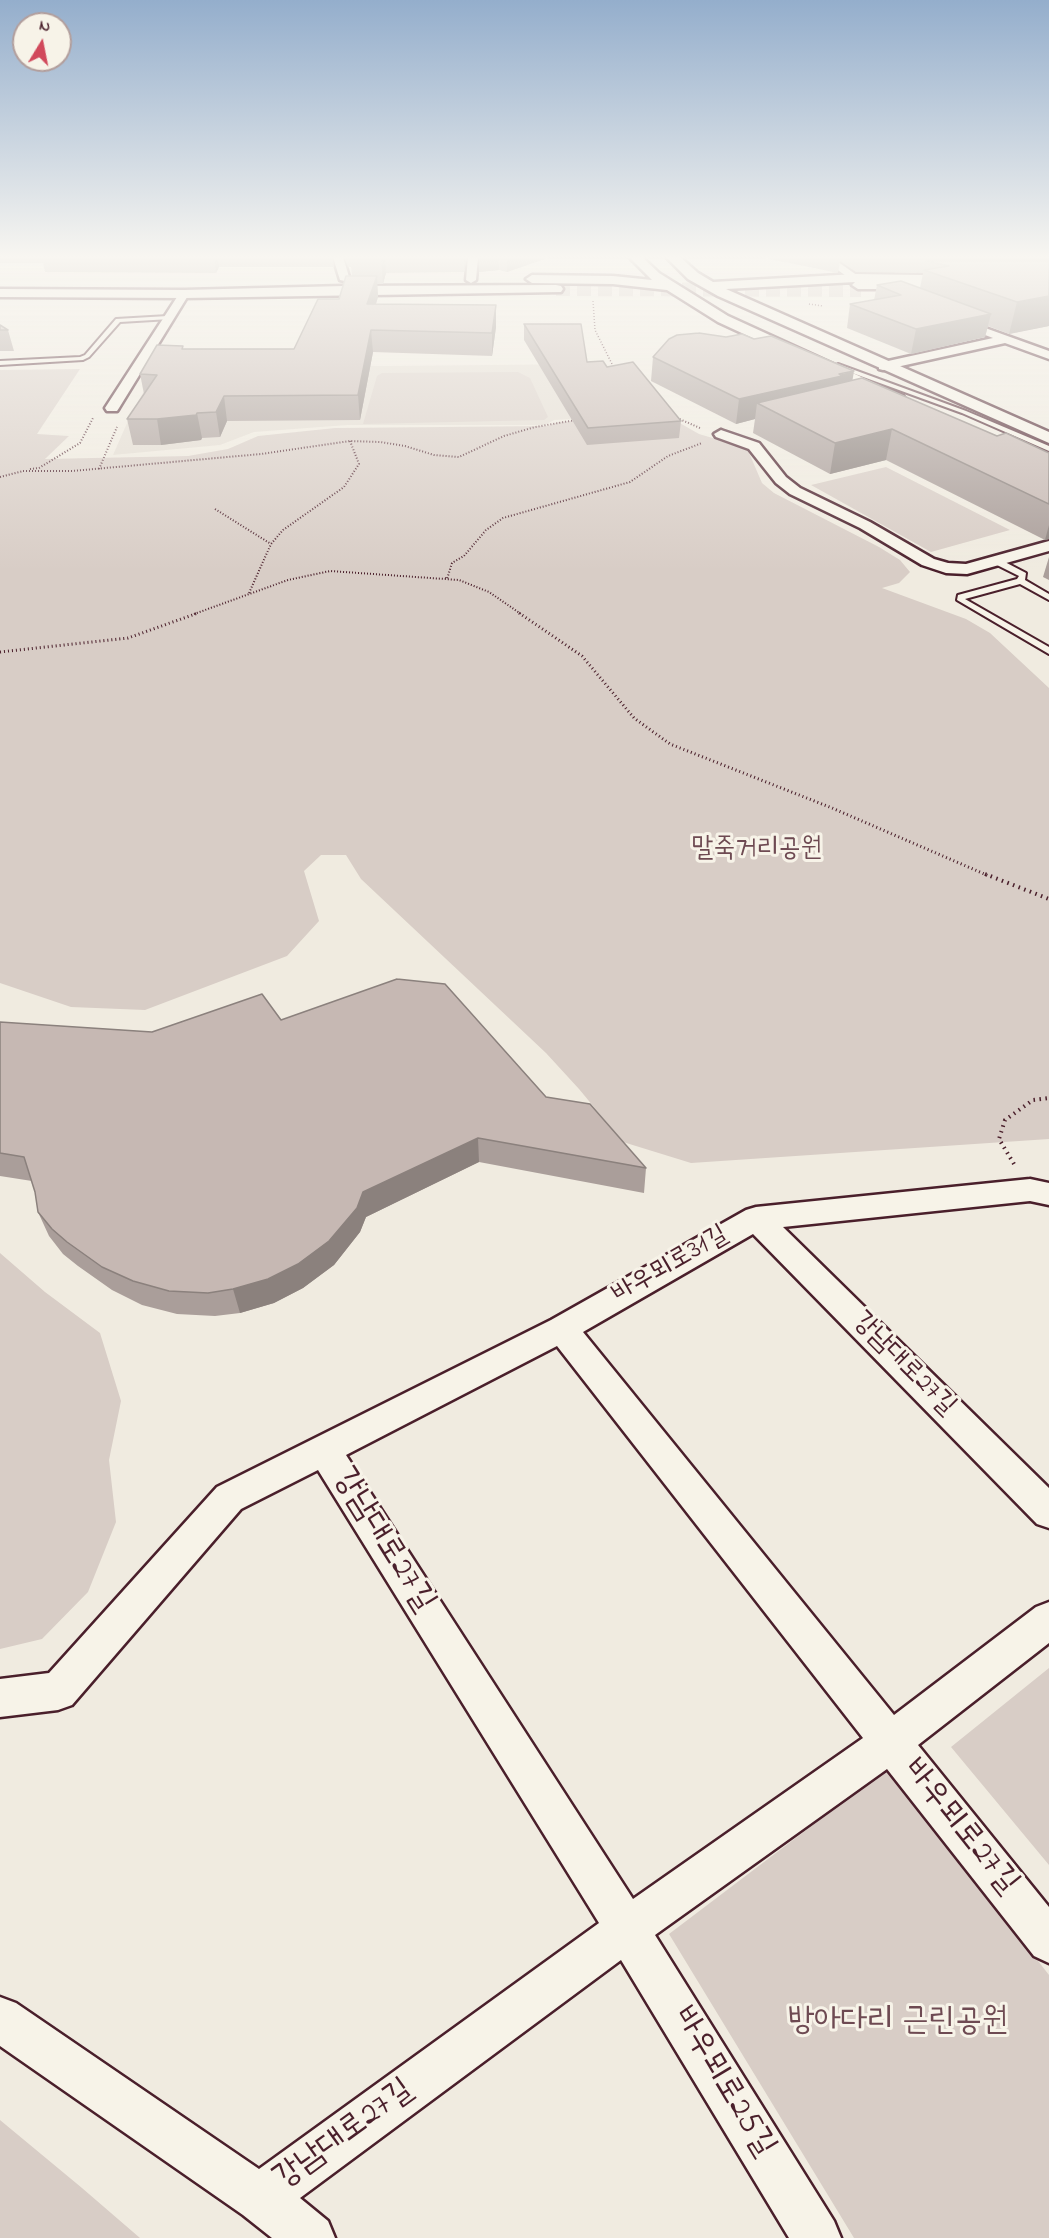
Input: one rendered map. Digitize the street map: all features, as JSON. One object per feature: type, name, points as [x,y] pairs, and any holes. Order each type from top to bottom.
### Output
[{"type":"main road","points":[[815,361],[1027,457]]},
{"type":"main road","points":[[873,361],[1049,438]]},
{"type":"street","points":[[112,408],[141,361]]},
{"type":"street","points":[[883,366],[904,361]]},
{"type":"street","points":[[867,399],[886,394]]},
{"type":"street","points":[[721,434],[744,429]]},
{"type":"street","points":[[721,434],[754,446],[781,480],[795,491],[865,525],[928,562],[946,568],[967,569],[1049,546]]},
{"type":"street","name":"바우뫼로31길","points":[[325,1451],[562,1329],[756,1218],[1039,1192]]},
{"type":"street","name":"강남대로27길","points":[[756,1218],[1049,1512]]},
{"type":"street","points":[[562,1329],[891,1742]]},
{"type":"street","name":"강남대로27길","points":[[0,1698],[58,1691],[229,1498],[325,1451],[627,1929]]},
{"type":"street","name":"강남대로27길","points":[[0,2019],[260,2198],[627,1929],[891,1742],[1049,1620]]},
{"type":"street","name":"바우뫼로27길","points":[[891,1742],[1049,1941]]},
{"type":"street","name":"바우뫼로25길","points":[[627,1929],[817,2238]]},
{"type":"street","points":[[260,2198],[311,2238]]},
{"type":"lane","points":[[0,363],[32,361]]},
{"type":"lane","points":[[825,361],[964,412],[1049,449]]},
{"type":"lane","points":[[998,562],[1023,576],[1021,582]]},
{"type":"lane","points":[[1049,597],[1021,582],[961,597],[961,600],[1049,651]]},
{"type":"path","points":[[610,361],[618,378]]},
{"type":"path","points":[[0,477],[39,468],[80,443],[97,410],[112,408],[123,411],[99,469]]},
{"type":"path","points":[[669,415],[721,434]]},
{"type":"path","points":[[23,471],[99,469],[261,454],[350,441],[380,442],[441,457],[459,457],[487,442],[514,433],[563,421],[586,419]]},
{"type":"path","points":[[368,572],[447,579],[452,563],[464,556],[486,530],[503,518],[630,482],[668,456],[721,434]]},
{"type":"path","points":[[249,594],[271,544],[282,530],[344,487],[359,464],[350,441]]},
{"type":"path","points":[[215,509],[271,544]]},
{"type":"path","points":[[0,652],[128,638],[288,580],[330,571],[459,580],[489,592],[582,656],[634,718],[670,744],[832,808],[960,865],[1049,899]]},
{"type":"path","points":[[1039,1192],[999,1139],[1005,1120],[1033,1100],[1049,1098]]},
{"type":"shaded area","points":[[160,361],[213,361],[379,366],[595,364],[645,415],[554,420],[545,425],[348,425],[254,432],[220,445],[113,455],[131,414]]},
{"type":"green space","name":"말죽거리공원","points":[[80,369],[37,434],[69,436],[45,459],[188,456],[228,449],[258,436],[335,428],[548,426],[558,422],[664,414],[699,434],[747,448],[762,483],[774,493],[900,560],[910,572],[899,583],[882,588],[966,619],[990,633],[1049,688],[1049,1139],[691,1163],[623,1142],[546,1053],[361,879],[346,855],[321,855],[304,871],[319,921],[287,956],[145,1010],[71,1007],[0,983],[0,370]]},
{"type":"green space","points":[[518,372],[530,378],[548,417],[544,420],[363,424],[377,376],[382,373]]},
{"type":"green space","points":[[886,467],[1010,530],[931,552],[811,485]]},
{"type":"green space","points":[[0,1253],[45,1292],[100,1333],[121,1401],[109,1460],[116,1522],[88,1592],[42,1639],[0,1649]]},
{"type":"green space","points":[[1049,1668],[1049,1865],[951,1747]]},
{"type":"green space","name":"방아다리 근린공원","points":[[888,1768],[1049,1975],[1049,2238],[854,2238],[669,1934]]},
{"type":"green space","points":[[0,2120],[82,2188],[140,2238],[0,2238]]},
{"type":"building","points":[[147,361],[365,361],[358,395],[224,396],[216,412],[157,419],[127,419],[157,375],[140,374]]},
{"type":"building","points":[[547,361],[603,361],[607,367],[633,362],[681,421],[588,428]]},
{"type":"building","points":[[662,361],[831,361],[854,371],[839,374],[842,376],[739,399]]},
{"type":"building","points":[[862,378],[997,436],[1006,433],[1049,453],[1049,504],[892,429],[835,443],[757,403]]},
{"type":"building","points":[[397,979],[445,984],[546,1097],[590,1104],[646,1168],[478,1138],[363,1192],[357,1208],[329,1241],[298,1264],[268,1279],[208,1293],[169,1291],[133,1281],[102,1267],[67,1242],[38,1212],[35,1192],[24,1157],[0,1153],[0,1022],[152,1032],[262,994],[281,1020]]}]
